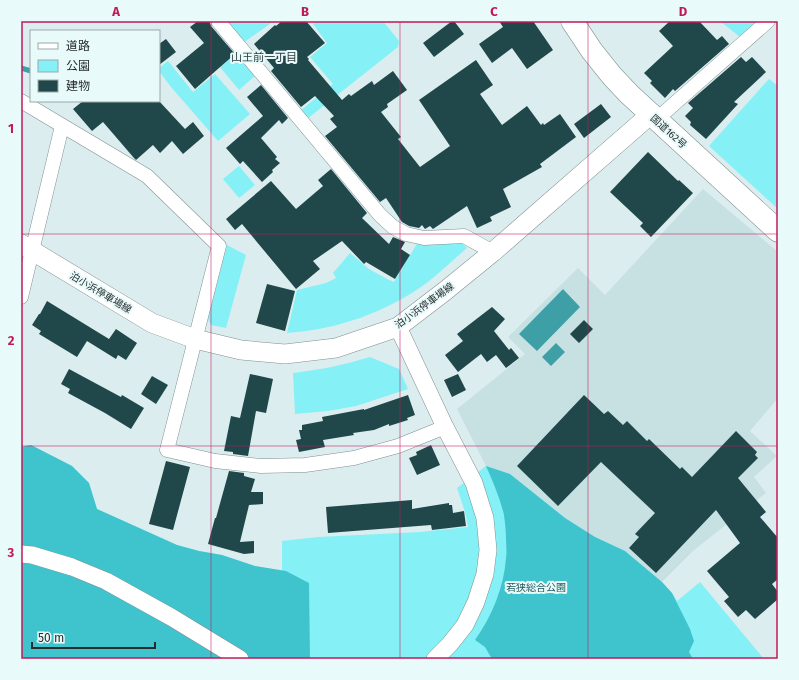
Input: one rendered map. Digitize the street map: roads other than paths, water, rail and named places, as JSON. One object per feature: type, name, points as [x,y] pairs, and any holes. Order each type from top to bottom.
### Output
[{"type":"highway","name":"国道162号","points":[[572,21],[592,51],[612,76],[654,117],[778,231]]},
{"type":"main road","name":"泊小浜停車場線","points":[[26,247],[152,323],[195,339],[241,350],[285,354],[336,348],[398,327],[493,252],[654,117]]},
{"type":"street","points":[[218,21],[377,211],[393,226],[406,234],[424,238],[464,236],[493,252]]},
{"type":"street","points":[[654,117],[768,21]]},
{"type":"street","points":[[21,101],[147,176],[219,246],[167,450],[215,461],[261,466],[306,465],[354,458],[398,446],[445,427]]},
{"type":"street","points":[[21,297],[26,247],[62,126]]},
{"type":"street","points":[[398,327],[445,427],[474,483],[485,518],[488,550],[485,574],[476,602],[465,625],[450,644],[435,659]]},
{"type":"street","points":[[21,554],[32,555],[72,567],[106,582],[171,617],[240,659]]},
{"type":"waterway","points":[[21,68],[30,71]]},
{"type":"district","name":"山王前一丁目","points":[[264,57]]},
{"type":"park label","name":"若狭総合公園","points":[[536,587]]}]
